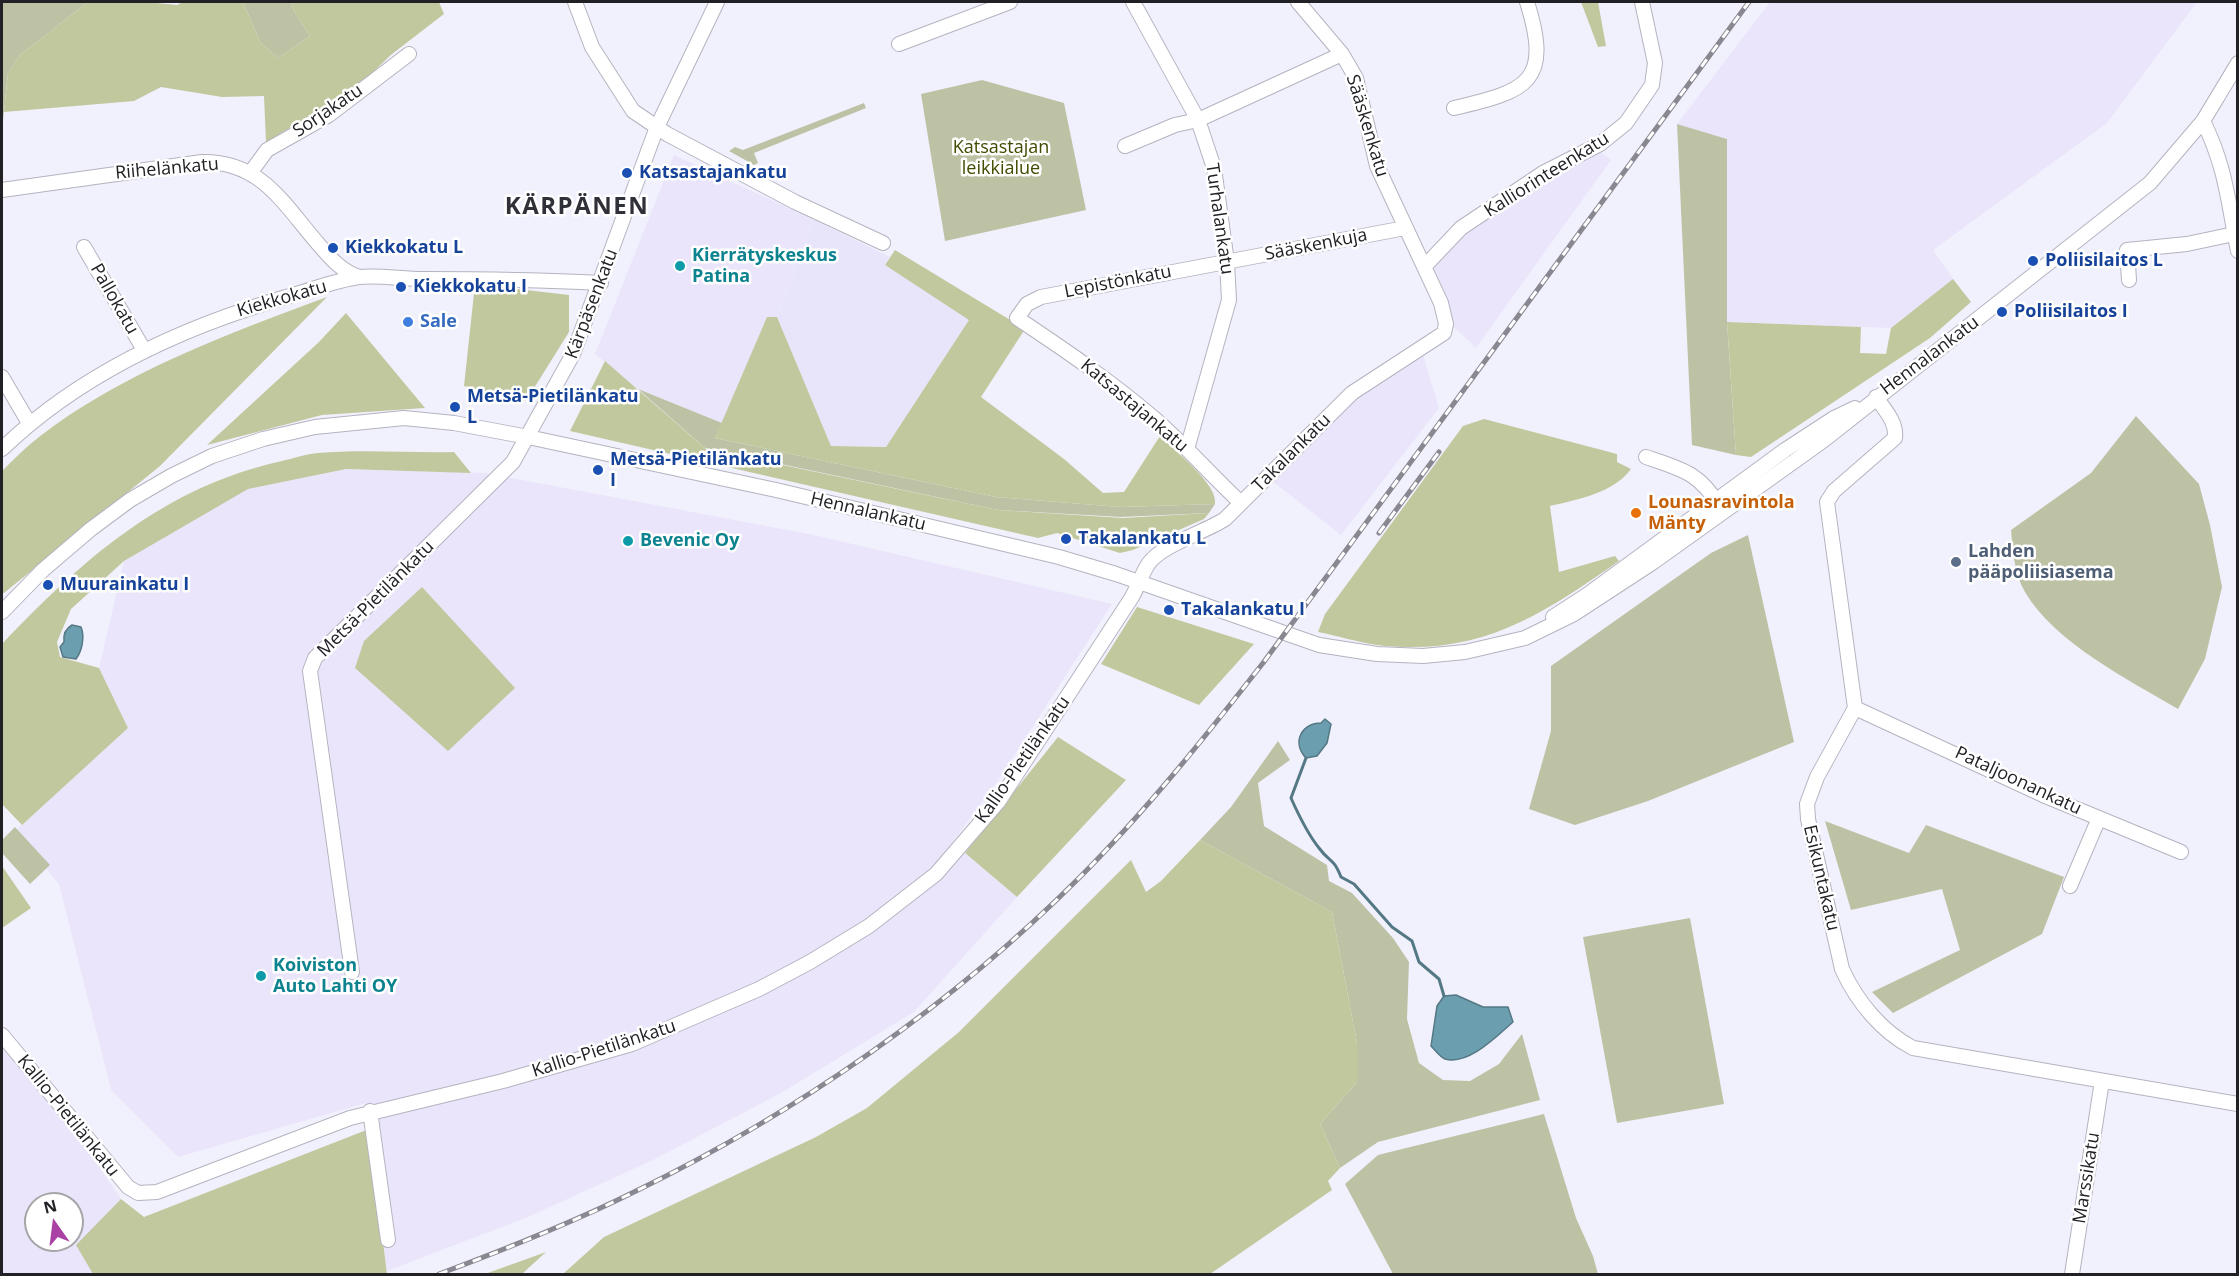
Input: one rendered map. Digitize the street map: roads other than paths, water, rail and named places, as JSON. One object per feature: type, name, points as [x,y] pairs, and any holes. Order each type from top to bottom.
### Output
[{"type":"street","points":[[575,2],[592,47],[610,79],[633,111],[657,127],[795,202],[883,243]]},
{"type":"street","name":"Kärpäsenkatu","points":[[528,437],[573,354],[657,127],[717,2]]},
{"type":"street","points":[[899,44],[1010,2]]},
{"type":"street","name":"Turhalankatu","points":[[1133,2],[1198,120],[1214,168],[1227,262],[1229,300],[1187,449]]},
{"type":"street","name":"Sääskenkatu","points":[[1298,2],[1342,54],[1356,78],[1377,166],[1441,303],[1446,324]]},
{"type":"street","points":[[1454,108],[1512,91],[1529,79],[1536,67],[1536,31],[1527,2]]},
{"type":"street","name":"Kalliorinteenkatu","points":[[1424,267],[1461,228],[1543,173],[1600,144],[1626,123],[1652,86],[1655,63],[1642,2]]},
{"type":"street","name":"Sorjakatu","points":[[251,172],[267,150],[329,114],[409,54]]},
{"type":"street","points":[[1125,146],[1175,125],[1198,120],[1342,54]]},
{"type":"street","name":"Hennalankatu","points":[[2,612],[59,556],[130,500],[212,456],[263,439],[315,427],[404,418],[454,423],[528,437],[788,493],[1059,557],[1140,582],[1319,645],[1377,654],[1423,656],[1492,646],[1548,620],[1587,595],[1720,506],[1834,418],[1875,397],[2150,183],[2203,121],[2238,63]]},
{"type":"street","points":[[2203,121],[2220,159],[2232,177],[2234,234],[2238,251]]},
{"type":"street","name":"Riihelänkatu","points":[[2,190],[202,162],[218,162],[251,172],[274,194],[338,266],[359,277]]},
{"type":"street","name":"Sääskenkuja","points":[[1227,262],[1405,228]]},
{"type":"street","points":[[2128,280],[2127,250],[2187,244],[2234,234]]},
{"type":"street","name":"Pallokatu","points":[[84,247],[144,350]]},
{"type":"street","name":"Lepistönkatu","points":[[1017,318],[1027,304],[1041,297],[1227,262]]},
{"type":"street","name":"Kiekkokatu","points":[[2,449],[29,423],[96,378],[144,350],[215,320],[359,277],[489,278],[601,283]]},
{"type":"street","name":"Katsastajankatu","points":[[1017,318],[1092,369],[1156,420],[1241,503]]},
{"type":"street","name":"Takalankatu","points":[[1140,582],[1149,563],[1160,552],[1225,519],[1352,393],[1437,339],[1444,333],[1446,324]]},
{"type":"street","points":[[2,377],[29,423]]},
{"type":"street","points":[[1855,708],[1827,502],[1834,491],[1894,438],[1896,430],[1875,397]]},
{"type":"street","name":"Metsä-Pietilänkatu","points":[[352,972],[310,671],[315,658],[513,462],[528,437]]},
{"type":"street","points":[[1646,457],[1691,472],[1710,490],[1720,506]]},
{"type":"street","name":"Kallio-Pietilänkatu","points":[[2,1035],[117,1176],[128,1188],[138,1193],[157,1192],[370,1112],[503,1081],[632,1044],[759,989],[810,962],[868,926],[936,874],[999,801],[1059,712],[1140,582]]},
{"type":"street","name":"Pataljoonankatu","points":[[1855,708],[2098,818],[2181,852]]},
{"type":"street","name":"Esikuntakatu","points":[[1855,708],[1817,777],[1807,804],[1808,819],[1842,969],[1850,986],[1884,1029],[1913,1048],[2238,1104]]},
{"type":"street","points":[[2070,886],[2098,818]]},
{"type":"street","name":"Marssikatu","points":[[2072,1275],[2102,1081]]},
{"type":"street","points":[[370,1112],[388,1240]]},
{"type":"water","points":[[72,625],[81,627],[83,635],[76,659],[63,657],[60,647],[64,642],[65,632]]},
{"type":"water","points":[[1325,719],[1331,724],[1327,743],[1317,756],[1306,758],[1299,746],[1301,734],[1309,726],[1321,723]]},
{"type":"water","points":[[1456,995],[1483,1007],[1508,1007],[1513,1022],[1482,1048],[1454,1060],[1443,1058],[1431,1046],[1437,1006],[1444,996]]},
{"type":"waterway","points":[[1306,758],[1291,798],[1300,818],[1323,853],[1336,866],[1341,877],[1354,884],[1392,927],[1412,941],[1419,962],[1439,979],[1444,996]]},
{"type":"railway","points":[[439,1274],[588,1214],[756,1127],[814,1091],[926,1012],[1030,925],[1079,878],[1151,800],[1263,663],[1749,2]]},
{"type":"railway","points":[[1379,533],[1439,452]]},
{"type":"place","name":"Katsastajankatu","points":[[627,173]]},
{"type":"place","name":"Kiekkokatu L","points":[[333,248]]},
{"type":"place","name":"Poliisilaitos L","points":[[2033,261]]},
{"type":"place","name":"Kierrätyskeskus Patina","points":[[680,266]]},
{"type":"place","name":"Kiekkokatu I","points":[[401,287]]},
{"type":"place","name":"Poliisilaitos I","points":[[2002,312]]},
{"type":"place","name":"Sale","points":[[408,322]]},
{"type":"place","name":"Metsä-Pietilänkatu L","points":[[455,407]]},
{"type":"place","name":"Metsä-Pietilänkatu I","points":[[598,470]]},
{"type":"place","name":"Lounasravintola Mänty","points":[[1636,513]]},
{"type":"place","name":"Takalankatu L","points":[[1066,539]]},
{"type":"place","name":"Bevenic Oy","points":[[628,541]]},
{"type":"place","name":"Lahden pääpoliisiasema","points":[[1956,562]]},
{"type":"place","name":"Muurainkatu I","points":[[48,585]]},
{"type":"place","name":"Takalankatu I","points":[[1169,610]]},
{"type":"place","name":"Koiviston Auto Lahti OY","points":[[261,976]]},
{"type":"district","name":"KÄRPÄNEN","points":[[577,207]]},
{"type":"park label","name":"Katsastajan leikkialue","points":[[1001,158]]}]
